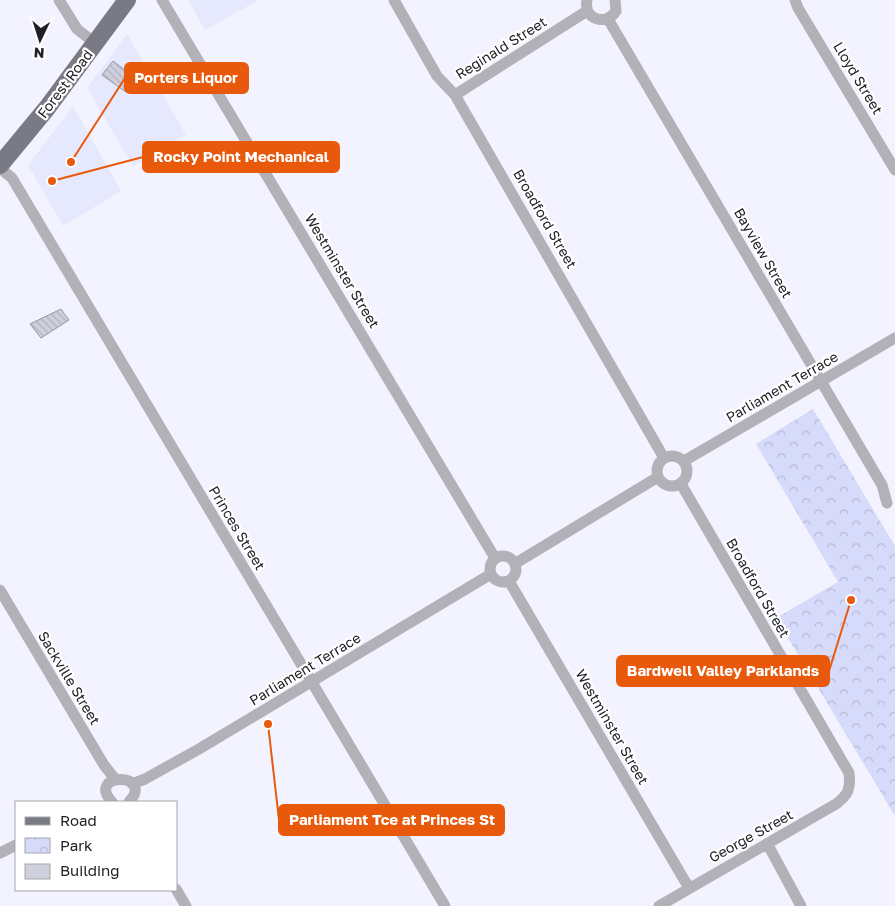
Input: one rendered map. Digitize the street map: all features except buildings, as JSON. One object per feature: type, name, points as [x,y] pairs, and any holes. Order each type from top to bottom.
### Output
[{"type":"main road","name":"Forest Road","points":[[0,166],[96,44],[127,0]]},
{"type":"street","points":[[60,0],[77,29],[96,44]]},
{"type":"street","name":"Westminster Street","points":[[162,0],[495,558]]},
{"type":"street","name":"Broadford Street","points":[[394,0],[437,76],[455,94],[664,458]]},
{"type":"street","points":[[587,6],[596,20],[608,19],[616,11],[616,0]]},
{"type":"street","name":"Lloyd Street","points":[[795,0],[895,170]]},
{"type":"street","name":"Reginald Street","points":[[455,94],[587,6]]},
{"type":"street","name":"Bayview Street","points":[[608,19],[882,485],[887,503]]},
{"type":"street","name":"Princes Street","points":[[0,166],[12,178],[445,906]]},
{"type":"street","name":"Parliament Terrace","points":[[684,461],[895,338]]},
{"type":"street","points":[[672,456],[684,461],[687,474],[681,484],[669,486],[658,477],[657,468],[664,458],[672,456]]},
{"type":"street","points":[[516,563],[658,477]]},
{"type":"street","name":"Broadford Street","points":[[681,484],[849,773],[851,786]]},
{"type":"street","points":[[505,556],[516,563],[516,574],[509,581],[499,582],[491,574],[490,566],[495,558],[505,556]]},
{"type":"street","name":"Parliament Terrace","points":[[132,784],[145,779],[199,749],[491,574]]},
{"type":"street","name":"Westminster Street","points":[[509,581],[690,888]]},
{"type":"street","name":"Sackville Street","points":[[0,590],[104,765],[115,779]]},
{"type":"street","points":[[106,801],[107,789],[115,779],[124,779],[132,784],[134,792],[130,801]]},
{"type":"street","name":"George Street","points":[[659,906],[768,845],[836,804],[846,796],[851,786]]},
{"type":"street","points":[[768,845],[801,906]]},
{"type":"street","points":[[0,853],[15,846]]},
{"type":"street","points":[[177,891],[186,906]]},
{"type":"shaded area","points":[[188,0],[259,0],[205,30]]},
{"type":"shaded area","points":[[127,34],[186,135],[133,166],[87,88]]},
{"type":"shaded area","points":[[73,106],[121,191],[63,226],[28,165]]},
{"type":"green space","points":[[813,409],[895,546],[895,816],[776,618],[838,582],[756,444]]},
{"type":"place","name":"Porters Liquor","points":[[71,162]]},
{"type":"place","name":"Rocky Point Mechanical","points":[[52,181]]},
{"type":"place","name":"Bardwell Valley Parklands","points":[[851,600]]},
{"type":"place","name":"Parliament Tce at Princes St","points":[[268,724]]}]
